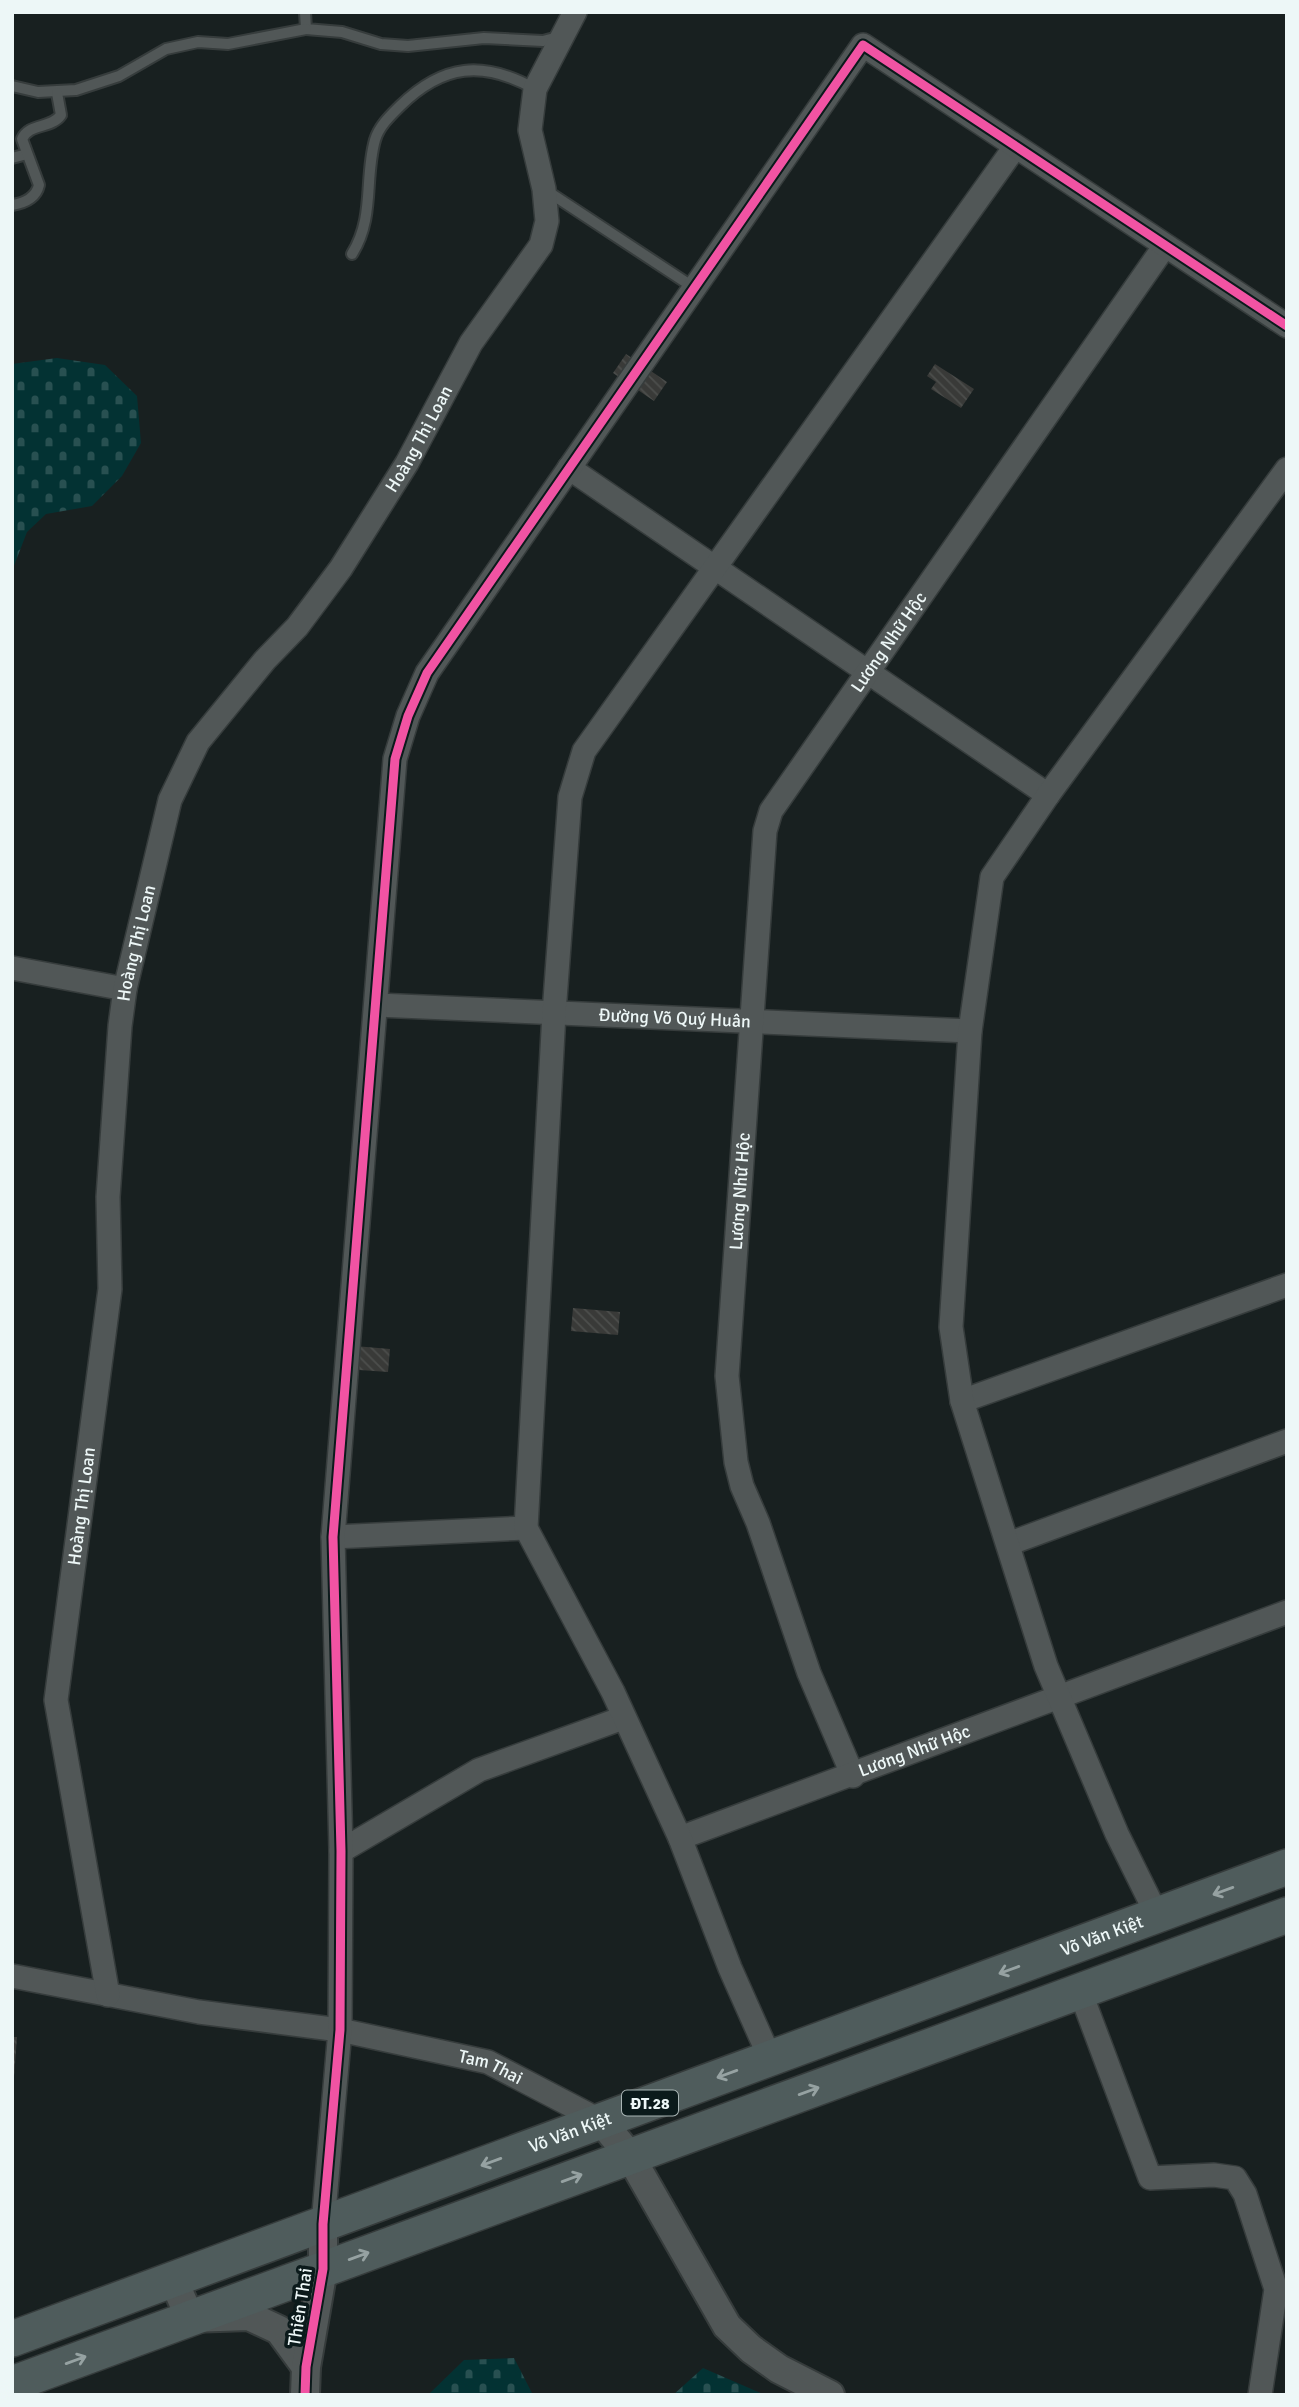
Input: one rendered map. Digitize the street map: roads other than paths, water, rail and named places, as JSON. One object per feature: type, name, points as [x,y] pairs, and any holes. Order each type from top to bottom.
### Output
[{"type":"main road","name":"Võ Văn Kiệt","points":[[12,2339],[1287,1867]]},
{"type":"main road","name":"ĐT.28","points":[[12,2384],[1287,1915]]},
{"type":"street","name":"Hoàng Thị Loan","points":[[108,1995],[56,1700],[110,1289],[108,1197],[115,1084],[125,989],[170,800],[198,742],[256,670],[297,627],[341,568],[407,463],[471,343],[541,245],[547,221],[544,189],[530,130],[538,83],[575,12]]},
{"type":"street","points":[[323,2224],[340,2030],[341,1851],[333,1537],[395,759],[408,716],[441,649],[696,289],[863,45],[1287,326]]},
{"type":"street","points":[[770,2058],[730,1968],[680,1838],[613,1692],[526,1528],[554,1013],[570,797],[584,751],[1015,147]]},
{"type":"street","name":"Lương Nhữ Hộc","points":[[1164,247],[771,811],[765,831],[727,1376],[736,1462],[809,1673],[853,1776],[1287,1612]]},
{"type":"street","points":[[569,468],[1048,795]]},
{"type":"street","points":[[1157,1915],[1117,1834],[1046,1666],[962,1401],[951,1327],[970,1031],[992,877],[1048,795],[1287,469]]},
{"type":"street","points":[[12,968],[125,989]]},
{"type":"street","name":"Đường Võ Quý Huân","points":[[377,1004],[970,1031]]},
{"type":"street","points":[[962,1401],[1287,1285]]},
{"type":"street","points":[[1008,1544],[1287,1441]]},
{"type":"street","points":[[333,1537],[526,1528]]},
{"type":"street","points":[[341,1851],[479,1770],[623,1718]]},
{"type":"street","points":[[680,1838],[853,1776]]},
{"type":"street","name":"Tam Thai","points":[[16,1982],[199,2012],[340,2030],[488,2062],[601,2121],[631,2156],[727,2326],[751,2349],[779,2369],[830,2395]]},
{"type":"street","points":[[1080,1991],[1150,2178],[1213,2175],[1235,2178],[1245,2194],[1276,2289],[1260,2395]]},
{"type":"street","name":"Thiên Thai","points":[[305,2395],[306,2367],[323,2269],[323,2224]]},
{"type":"street","points":[[173,2279],[190,2318],[249,2316],[279,2330],[306,2367]]},
{"type":"lane","points":[[305,12],[306,29]]},
{"type":"lane","points":[[12,86],[57,93],[98,86],[166,49],[214,41],[228,44],[306,29],[342,32],[381,44],[408,46],[484,38],[558,41]]},
{"type":"lane","points":[[352,254],[361,240],[368,218],[375,138],[386,120],[408,98],[427,83],[462,70],[502,72],[538,83]]},
{"type":"lane","points":[[12,205],[30,200],[37,192],[39,185],[27,154],[24,134],[57,120],[61,115],[57,93]]},
{"type":"lane","points":[[12,158],[27,154]]},
{"type":"lane","points":[[544,189],[696,289]]}]
